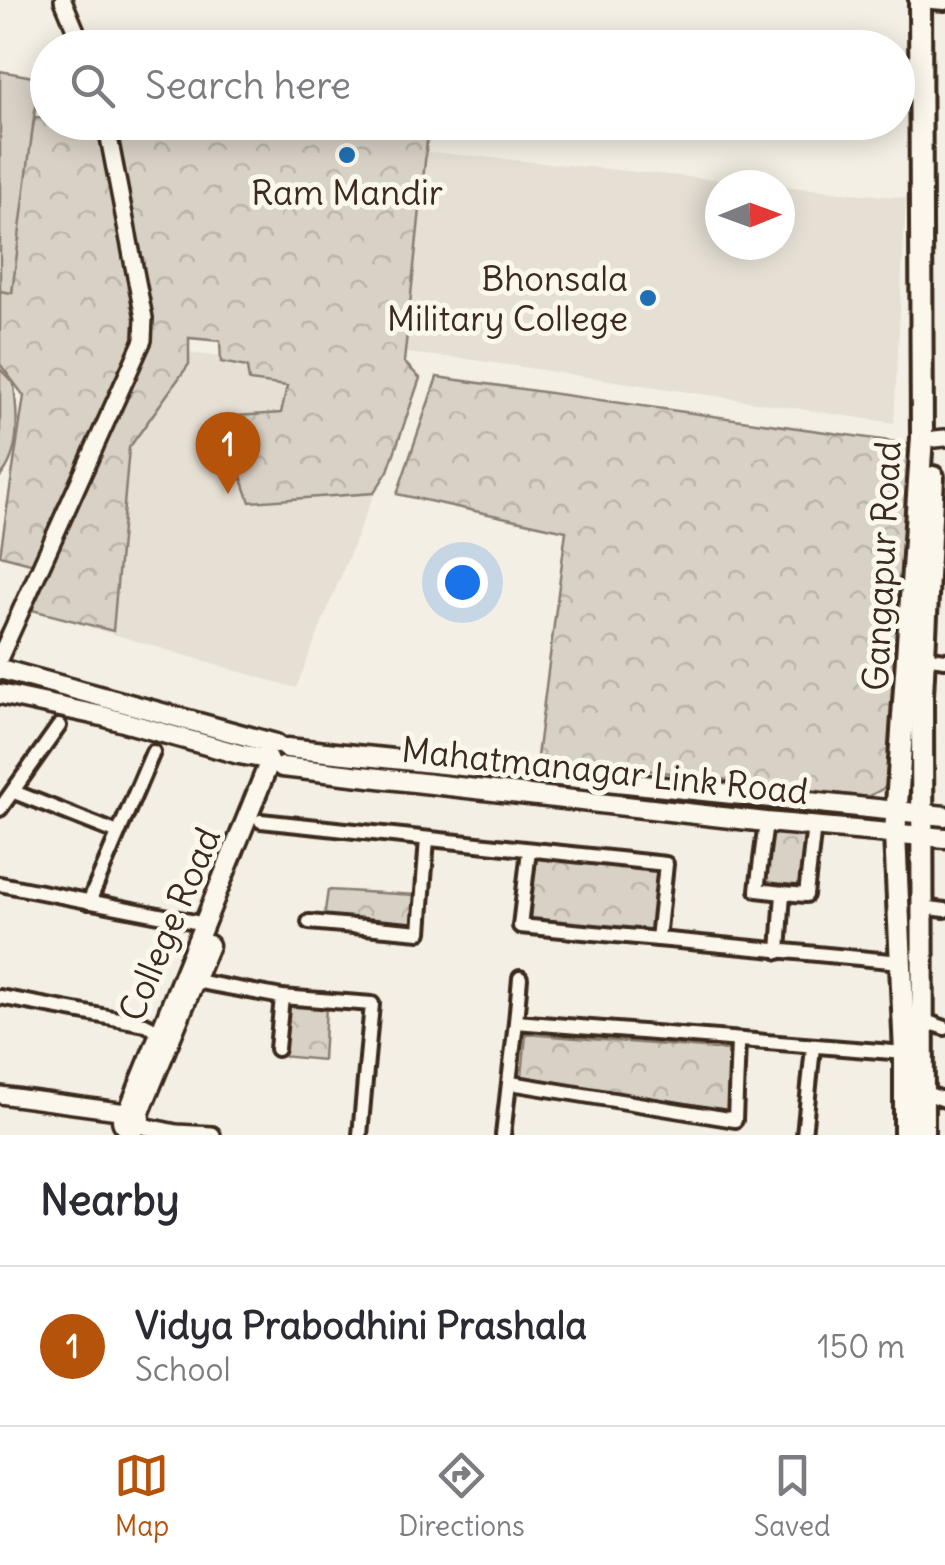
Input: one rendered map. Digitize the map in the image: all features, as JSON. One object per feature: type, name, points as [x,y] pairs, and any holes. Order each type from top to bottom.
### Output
[{"type":"main road","name":"Gangapur Road","points":[[922,1135],[921,836],[934,659],[940,438],[930,1]]},
{"type":"main road","name":"Gangapur Road","points":[[906,1135],[895,834],[922,438],[930,1]]},
{"type":"main road","points":[[0,669],[277,758]]},
{"type":"main road","points":[[0,694],[102,716],[238,754],[277,758]]},
{"type":"main road","name":"Mahatmanagar Link Road","points":[[277,758],[945,816]]},
{"type":"main road","name":"Mahatmanagar Link Road","points":[[277,758],[766,822],[945,838]]},
{"type":"main road","name":"College Road","points":[[131,1121],[261,820],[277,758]]},
{"type":"main road","name":"College Road","points":[[131,1121],[160,1030],[277,758]]},
{"type":"street","points":[[63,0],[76,30]]},
{"type":"street","points":[[0,656],[143,340],[144,318],[109,140]]},
{"type":"street","points":[[0,808],[59,726]]},
{"type":"street","points":[[89,902],[152,752]]},
{"type":"street","points":[[14,792],[118,832]]},
{"type":"street","points":[[261,820],[666,864],[658,939]]},
{"type":"street","points":[[766,822],[757,890],[806,895],[814,825]]},
{"type":"street","points":[[309,922],[420,932],[428,839]]},
{"type":"street","points":[[529,850],[520,926],[901,962]]},
{"type":"street","points":[[0,884],[205,924]]},
{"type":"street","points":[[779,952],[782,893]]},
{"type":"street","points":[[922,907],[945,910]]},
{"type":"street","points":[[503,1135],[520,978]]},
{"type":"street","points":[[194,981],[282,996],[372,1004],[360,1135]]},
{"type":"street","points":[[277,1049],[282,996]]},
{"type":"street","points":[[0,997],[160,1030]]},
{"type":"street","points":[[922,1020],[945,1028]]},
{"type":"street","points":[[516,1022],[905,1053]]},
{"type":"street","points":[[511,1082],[735,1120],[738,1041]]},
{"type":"street","points":[[804,1135],[813,1048]]},
{"type":"street","points":[[923,1092],[945,1100]]},
{"type":"street","points":[[0,1095],[89,1106],[131,1121],[176,1125],[187,1132],[212,1135]]},
{"type":"shaded area","name":"Bhonsala Military College","points":[[399,149],[705,179],[705,260],[795,260],[795,187],[906,198],[894,423],[468,359],[394,352]]},
{"type":"shaded area","points":[[148,349],[420,378],[296,688],[28,609]]},
{"type":"green space","points":[[0,71],[30,76],[31,140],[12,293],[0,291]]},
{"type":"green space","points":[[30,140],[427,140],[404,362],[420,378],[388,471],[374,493],[250,502],[237,465],[207,462],[206,439],[236,416],[281,413],[287,386],[249,381],[247,367],[221,362],[220,341],[189,338],[189,364],[129,448],[113,631],[28,609],[46,567],[0,555],[24,396],[0,364],[0,291],[12,292]]},
{"type":"green space","points":[[0,369],[14,384],[17,420],[12,456],[0,477]]},
{"type":"green space","points":[[437,377],[911,444],[891,784],[868,797],[537,757],[566,531],[397,494]]},
{"type":"green space","points":[[773,829],[807,832],[802,887],[766,883]]},
{"type":"green space","points":[[536,857],[658,871],[652,932],[530,919]]},
{"type":"green space","points":[[328,890],[416,895],[413,925],[324,918]]},
{"type":"green space","points":[[287,1003],[326,1006],[323,1060],[280,1056]]},
{"type":"green space","points":[[526,1034],[729,1050],[728,1113],[522,1076]]},
{"type":"place","name":"Ram Mandir","points":[[347,155]]},
{"type":"place","name":"Bhonsala Military College","points":[[648,298]]},
{"type":"place","name":"Vidya Prabodhini Prashala","points":[[228,494]]}]
